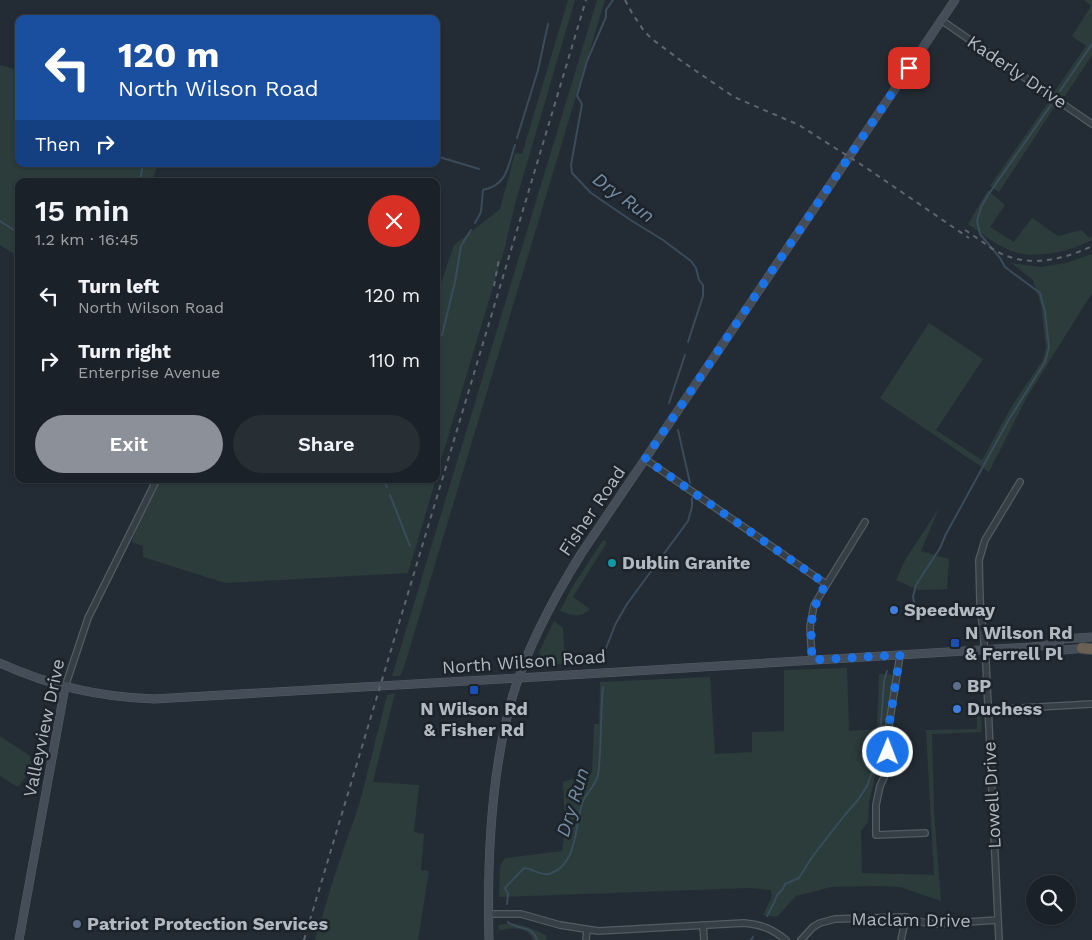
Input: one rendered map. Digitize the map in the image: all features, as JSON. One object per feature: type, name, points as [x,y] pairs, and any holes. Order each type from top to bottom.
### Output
[{"type":"main road","name":"Fisher Road","points":[[489,940],[490,865],[496,789],[508,717],[519,678],[538,632],[563,582],[954,0]]},
{"type":"main road","name":"North Wilson Road","points":[[0,663],[37,679],[65,687],[103,695],[162,699],[900,655],[1055,644],[1063,639],[1092,637]]},
{"type":"main road","name":"North Wilson Road","points":[[1055,644],[1063,650],[1089,648]]},
{"type":"main road","name":"Valleyview Drive","points":[[19,940],[65,687]]},
{"type":"street","name":"Kaderly Drive","points":[[941,20],[1092,124]]},
{"type":"street","points":[[645,459],[826,584]]},
{"type":"street","name":"Lowell Drive","points":[[999,940],[985,649],[980,601],[980,555],[985,540],[1020,482]]},
{"type":"street","name":"Valleyview Drive","points":[[65,687],[88,618],[154,483]]},
{"type":"street","points":[[812,660],[810,627],[817,600],[865,522]]},
{"type":"street","points":[[900,655],[889,725],[886,773],[880,786],[876,805],[876,835],[925,833]]},
{"type":"street","points":[[987,710],[1092,704]]},
{"type":"street","points":[[489,914],[521,914],[560,925],[587,930],[744,923],[761,925],[776,932],[786,940]]},
{"type":"street","name":"Maclam Drive","points":[[801,940],[813,927],[827,921],[889,916],[906,917],[937,924],[998,920]]},
{"type":"street","points":[[901,940],[906,917]]},
{"type":"street","points":[[703,925],[704,940]]},
{"type":"street","points":[[586,940],[587,930]]},
{"type":"shaded area","points":[[568,0],[575,0],[515,204],[505,247],[440,464],[440,286],[454,245],[500,209],[515,153],[522,154]]},
{"type":"shaded area","points":[[597,0],[605,0],[405,664],[400,676],[392,676]]},
{"type":"shaded area","points":[[1084,0],[1092,0],[1092,55],[1063,99],[1054,92],[1086,46],[1072,36],[1091,6]]},
{"type":"shaded area","points":[[0,65],[15,69],[15,167],[157,167],[153,178],[15,178],[15,254],[0,245]]},
{"type":"shaded area","points":[[1050,100],[1055,106],[999,192],[990,186]]},
{"type":"shaded area","points":[[988,190],[1005,205],[990,227],[1014,242],[1032,218],[1058,236],[1082,230],[1089,238],[1092,236],[1092,240],[1072,248],[1038,255],[1017,253],[1002,247],[968,224]]},
{"type":"shaded area","points":[[1092,254],[1092,293],[1027,397],[989,472],[880,398],[929,323],[983,359],[936,430],[982,460],[1013,404],[1043,360],[1046,347],[1041,305],[1033,280],[1011,263],[1041,267],[1066,263]]},
{"type":"shaded area","points":[[158,483],[435,483],[408,573],[225,583],[143,557],[143,546],[132,542],[136,528]]},
{"type":"shaded area","points":[[939,508],[921,551],[949,559],[947,589],[918,590],[896,580],[905,560]]},
{"type":"shaded area","points":[[603,540],[607,542],[573,597],[590,609],[579,615],[560,611],[571,589]]},
{"type":"shaded area","points":[[554,621],[563,628],[565,664],[548,665],[540,659],[539,652]]},
{"type":"shaded area","points":[[847,668],[849,731],[877,729],[879,674],[894,675],[885,735],[869,802],[868,822],[861,831],[862,873],[934,875],[926,730],[977,729],[977,713],[981,712],[982,732],[932,734],[934,811],[941,901],[900,887],[831,887],[796,896],[777,917],[763,915],[772,896],[771,890],[749,888],[499,897],[500,866],[505,858],[562,851],[565,829],[563,782],[592,773],[594,724],[599,724],[600,682],[710,677],[715,754],[752,752],[752,732],[784,731],[784,670]]},
{"type":"shaded area","points":[[395,693],[373,782],[419,785],[414,832],[424,834],[421,870],[429,871],[418,940],[315,940],[360,802],[387,695]]},
{"type":"shaded area","points":[[0,736],[30,756],[32,768],[19,786],[0,776]]},
{"type":"shaded area","points":[[511,923],[525,926],[543,934],[547,936],[546,940],[533,940],[531,935],[519,929],[499,930],[498,925]]},
{"type":"waterway","name":"Dry Run","points":[[613,0],[606,10],[606,17],[587,61],[577,96],[582,104],[571,165],[572,173],[591,193],[663,240],[691,261],[696,268],[699,280],[703,285],[703,296],[688,342]]},
{"type":"waterway","points":[[517,138],[538,70],[548,24]]},
{"type":"waterway","points":[[1060,91],[1092,44]]},
{"type":"waterway","points":[[914,612],[913,597],[916,585],[940,548],[1008,421],[1045,362],[1049,347],[1045,312],[1040,293],[1005,267],[980,234],[977,221],[981,207],[988,195],[1051,105]]},
{"type":"waterway","points":[[475,223],[481,212],[483,190],[498,184],[502,179],[506,173],[515,145]]},
{"type":"waterway","points":[[440,157],[479,169]]},
{"type":"waterway","points":[[141,178],[142,167]]},
{"type":"waterway","points":[[0,221],[15,230]]},
{"type":"waterway","points":[[440,337],[455,282],[461,246],[471,230]]},
{"type":"waterway","name":"Dry Run","points":[[669,403],[685,355]]},
{"type":"waterway","name":"Dry Run","points":[[678,430],[690,483]]},
{"type":"waterway","points":[[385,483],[387,487]]},
{"type":"waterway","points":[[390,495],[410,546]]},
{"type":"waterway","name":"Dry Run","points":[[602,658],[616,623],[627,604],[688,521],[692,507],[692,498]]},
{"type":"waterway","points":[[767,916],[777,895],[785,884],[799,878],[812,857],[867,786],[873,770],[881,724],[884,681],[887,671]]},
{"type":"waterway","name":"Dry Run","points":[[507,904],[508,894],[505,888],[524,868],[549,874],[559,869],[571,853],[583,801],[598,775],[603,687]]},
{"type":"waterway","name":"Dry Run","points":[[508,922],[532,932],[537,940]]},
{"type":"railway","points":[[304,940],[586,0]]},
{"type":"railway","points":[[625,0],[644,31],[680,60],[734,97],[799,125],[865,167],[969,238]]},
{"type":"railway","points":[[965,230],[998,252],[1021,260],[1033,261],[1057,258],[1092,246]]},
{"type":"railway","points":[[494,286],[499,259]]},
{"type":"place","name":"Dublin Granite","points":[[612,563]]},
{"type":"place","name":"Speedway","points":[[894,610]]},
{"type":"place","name":"N Wilson Rd & Ferrell Pl","points":[[955,643]]},
{"type":"place","name":"BP","points":[[957,686]]},
{"type":"place","name":"N Wilson Rd & Fisher Rd","points":[[474,690]]},
{"type":"place","name":"Duchess","points":[[957,709]]},
{"type":"place","name":"Patriot Protection Services","points":[[77,924]]},
{"type":"route","points":[[888,752],[889,725],[900,655],[812,660],[810,627],[812,614],[814,605],[826,584],[645,459],[909,68]]}]
